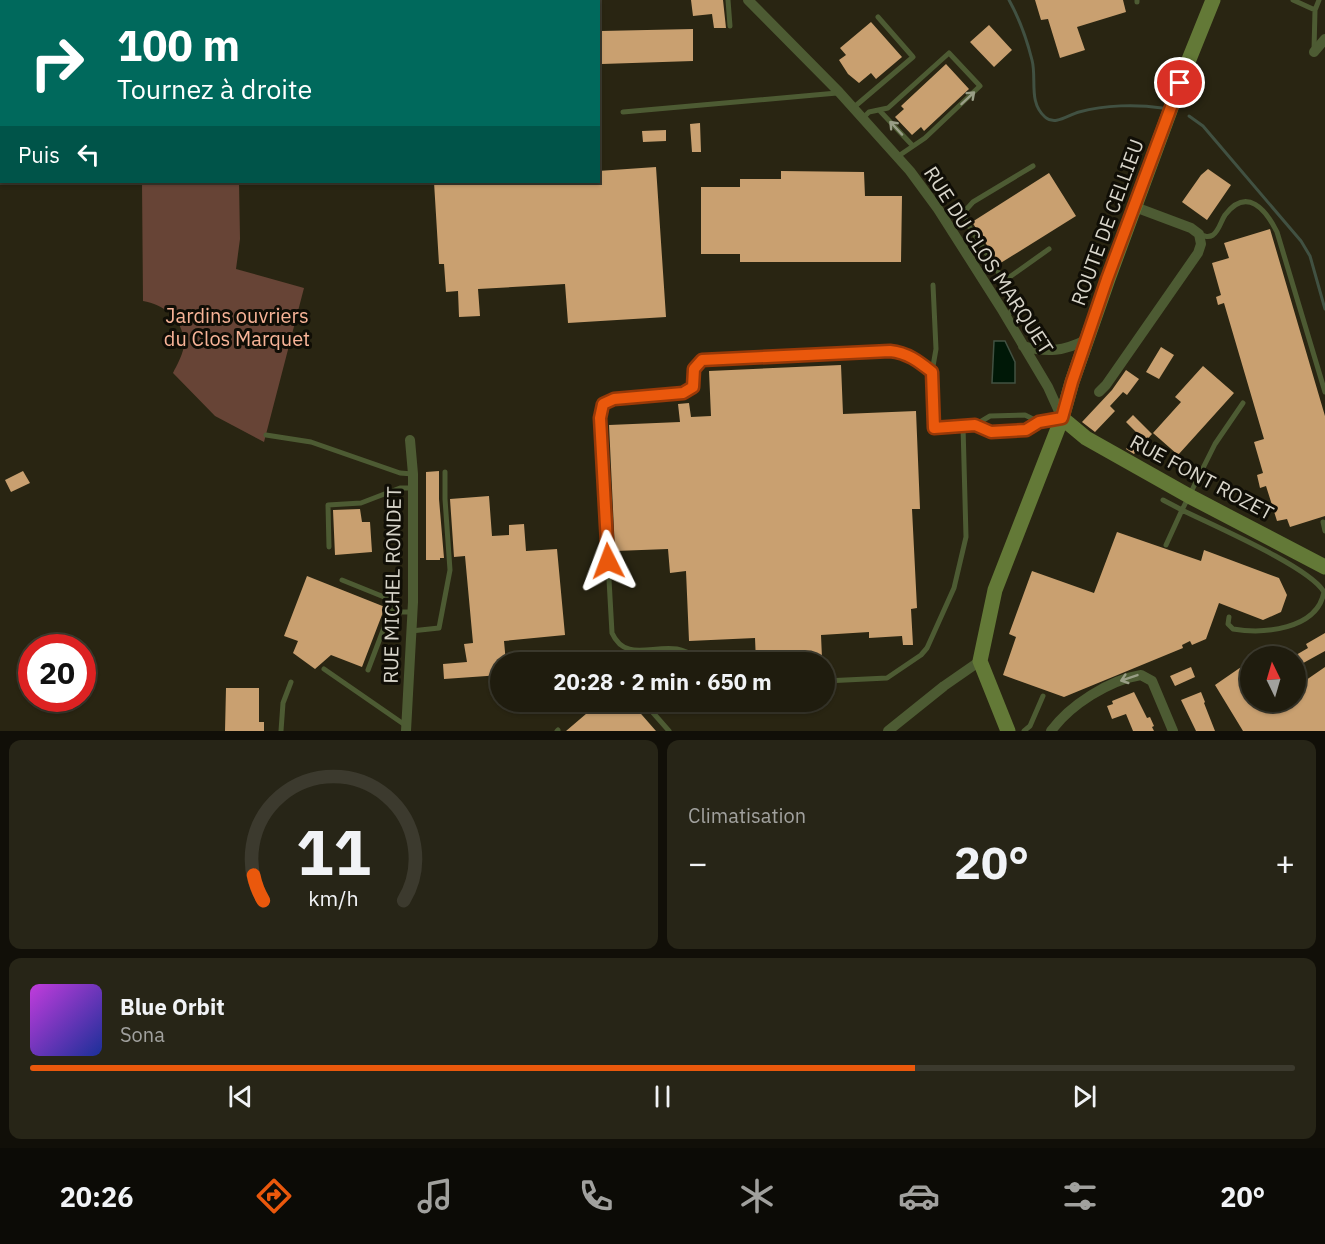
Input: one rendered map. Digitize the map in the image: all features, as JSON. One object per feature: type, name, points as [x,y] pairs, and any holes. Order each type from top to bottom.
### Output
[{"type":"main road","name":"ROUTE DE CELLIEU","points":[[980,661],[995,590],[1062,418],[1086,340],[1213,0]]},
{"type":"main road","name":"RUE FONT ROZET","points":[[1062,418],[1086,438],[1325,567]]},
{"type":"main road","points":[[980,661],[1008,731]]},
{"type":"street","name":"RUE DU CLOS MARQUET","points":[[748,0],[839,93],[910,171],[938,209],[1005,316],[1048,387],[1062,418]]},
{"type":"street","points":[[1314,52],[1325,39]]},
{"type":"street","points":[[1099,392],[1198,252],[1201,244],[1199,234],[1191,228],[1135,207]]},
{"type":"street","points":[[1023,346],[1055,352],[1086,340]]},
{"type":"street","name":"RUE MICHEL RONDET","points":[[406,729],[412,612],[410,440]]},
{"type":"street","points":[[888,731],[944,686],[980,661]]},
{"type":"street","points":[[1051,731],[1065,715],[1113,684],[1141,675],[1152,681],[1173,731]]},
{"type":"lane","points":[[728,0],[730,26]]},
{"type":"lane","points":[[1293,0],[1315,10]]},
{"type":"lane","points":[[1314,52],[1315,10],[1319,0]]},
{"type":"lane","points":[[853,108],[913,57],[879,17]]},
{"type":"lane","points":[[862,118],[869,112],[888,108],[949,53],[980,86],[925,138],[897,157]]},
{"type":"lane","points":[[623,112],[839,93]]},
{"type":"lane","points":[[880,111],[912,145]]},
{"type":"lane","points":[[1005,316],[1016,306],[1014,297],[967,223],[964,212],[973,202],[1033,166]]},
{"type":"lane","points":[[1199,234],[1207,237],[1213,235],[1233,207],[1244,201],[1253,202],[1272,222],[1325,392]]},
{"type":"lane","points":[[1004,281],[1049,249]]},
{"type":"lane","points":[[933,285],[936,349],[932,372],[934,428],[975,425],[990,416],[1025,415],[1039,422]]},
{"type":"lane","points":[[683,652],[622,648],[612,633],[600,418],[603,404],[614,399],[683,393],[693,387],[694,369],[697,364],[702,360],[710,359],[890,351],[911,356],[932,372]]},
{"type":"lane","points":[[1166,544],[1215,444],[1243,403]]},
{"type":"lane","points":[[975,425],[991,432],[1026,430],[1039,422],[1062,418]]},
{"type":"lane","points":[[835,681],[887,678],[921,655],[927,648],[954,588],[966,537],[963,426]]},
{"type":"lane","points":[[266,435],[311,442],[400,473],[412,474]]},
{"type":"lane","points":[[411,631],[439,628],[450,570],[445,472]]},
{"type":"lane","points":[[329,547],[328,505],[361,502],[400,488],[412,488]]},
{"type":"lane","points":[[1163,500],[1229,532],[1308,576],[1320,585],[1324,592],[1320,604],[1309,615],[1298,622],[1275,630],[1233,629],[1228,624],[1229,617]]},
{"type":"lane","points":[[1323,522],[1325,531]]},
{"type":"lane","points":[[342,580],[394,601],[368,670]]},
{"type":"lane","points":[[390,612],[412,612]]},
{"type":"lane","points":[[324,669],[406,729]]},
{"type":"lane","points":[[280,731],[283,703],[291,682]]},
{"type":"lane","points":[[1024,731],[1030,726],[1043,696]]},
{"type":"lane","points":[[652,712],[669,731]]},
{"type":"green space","name":"Jardins ouvriers du Clos Marquet","points":[[142,183],[239,183],[240,239],[236,269],[304,288],[264,442],[215,416],[173,373],[184,346],[180,326],[164,309],[143,301]]},
{"type":"shaded area","points":[[994,341],[1005,341],[1015,362],[1015,383],[992,383]]},
{"type":"building","points":[[691,0],[723,0],[726,28],[714,28],[712,14],[693,16]]},
{"type":"building","points":[[1035,0],[1123,0],[1126,12],[1077,27],[1085,50],[1060,58],[1048,19],[1041,20]]},
{"type":"building","points":[[871,22],[902,57],[876,79],[871,73],[859,83],[848,74],[839,60],[846,55],[840,48]]},
{"type":"building","points":[[989,25],[1012,50],[994,67],[970,42]]},
{"type":"building","points":[[693,29],[693,61],[602,64],[601,31]]},
{"type":"building","points":[[946,64],[969,89],[924,131],[921,127],[912,135],[895,117],[904,109],[901,106]]},
{"type":"building","points":[[700,123],[701,152],[692,152],[690,124]]},
{"type":"building","points":[[666,130],[666,141],[643,142],[642,131]]},
{"type":"building","points":[[656,167],[666,317],[568,323],[565,284],[478,289],[480,316],[459,317],[458,291],[446,292],[444,264],[439,264],[434,183],[600,183],[600,171]]},
{"type":"building","points":[[1208,169],[1231,185],[1207,220],[1182,202]]},
{"type":"building","points":[[781,171],[864,172],[865,196],[902,196],[901,262],[740,262],[740,254],[701,254],[701,187],[740,187],[740,179],[781,179]]},
{"type":"building","points":[[1049,173],[1076,216],[999,264],[972,222]]},
{"type":"building","points":[[1270,229],[1325,416],[1325,516],[1290,527],[1287,519],[1277,521],[1266,486],[1260,488],[1257,475],[1263,473],[1254,442],[1264,439],[1224,303],[1218,305],[1216,297],[1221,295],[1212,263],[1229,258],[1224,243]]},
{"type":"building","points":[[1161,347],[1174,355],[1159,379],[1146,372]]},
{"type":"building","points":[[841,365],[843,414],[916,411],[920,509],[912,509],[917,608],[911,609],[913,645],[903,645],[902,636],[869,638],[869,632],[821,635],[822,652],[756,652],[755,638],[689,641],[686,571],[670,573],[668,549],[615,551],[609,425],[680,422],[678,404],[689,403],[691,417],[711,416],[709,371]]},
{"type":"building","points":[[1203,366],[1234,393],[1178,455],[1153,433],[1181,402],[1175,397]]},
{"type":"building","points":[[1126,370],[1139,379],[1127,395],[1123,392],[1110,406],[1115,411],[1095,432],[1082,422],[1112,390]]},
{"type":"building","points":[[1133,415],[1152,434],[1134,454],[1126,449],[1139,435],[1126,422]]},
{"type":"building","points":[[23,471],[30,483],[11,492],[5,480]]},
{"type":"building","points":[[439,471],[444,558],[426,560],[426,472]]},
{"type":"building","points":[[489,496],[492,536],[509,535],[509,525],[524,524],[526,551],[557,549],[565,635],[504,641],[505,652],[490,652],[490,676],[444,679],[443,664],[467,662],[464,644],[473,643],[465,556],[454,557],[450,499]]},
{"type":"building","points":[[360,509],[362,522],[370,522],[372,552],[335,555],[333,510]]},
{"type":"building","points":[[1117,532],[1201,561],[1204,550],[1279,578],[1287,595],[1281,612],[1263,620],[1219,603],[1206,639],[1192,645],[1190,641],[1182,645],[1183,648],[1064,697],[1003,675],[1016,637],[1009,634],[1032,571],[1094,593]]},
{"type":"building","points":[[307,576],[385,607],[362,667],[331,655],[315,669],[293,653],[298,641],[284,636]]},
{"type":"building","points":[[1325,633],[1325,651],[1306,661],[1306,649],[1308,648],[1306,644]]},
{"type":"building","points":[[1191,667],[1195,677],[1175,686],[1170,676]]},
{"type":"building","points":[[1325,667],[1325,731],[1243,731],[1215,685],[1240,668],[1240,712],[1306,712],[1306,680]]},
{"type":"building","points":[[226,688],[259,688],[259,722],[264,722],[264,731],[225,731]]},
{"type":"building","points":[[1134,692],[1147,718],[1150,717],[1154,731],[1133,731],[1126,714],[1112,719],[1107,706],[1113,704],[1112,701]]},
{"type":"building","points":[[1201,692],[1215,731],[1196,731],[1181,700]]},
{"type":"building","points":[[588,712],[639,712],[656,731],[566,731]]},
{"type":"waterway","points":[[1009,0],[1028,45],[1033,67],[1036,104],[1045,117],[1057,120],[1079,112],[1110,107],[1162,108]]},
{"type":"waterway","points":[[1189,116],[1203,126],[1301,241],[1310,256],[1325,309]]},
{"type":"route","points":[[608,561],[600,418],[603,404],[614,399],[683,393],[693,387],[694,369],[702,360],[900,352],[921,362],[932,372],[934,428],[975,425],[991,432],[1026,430],[1039,422],[1062,418],[1107,279],[1180,83]]}]
